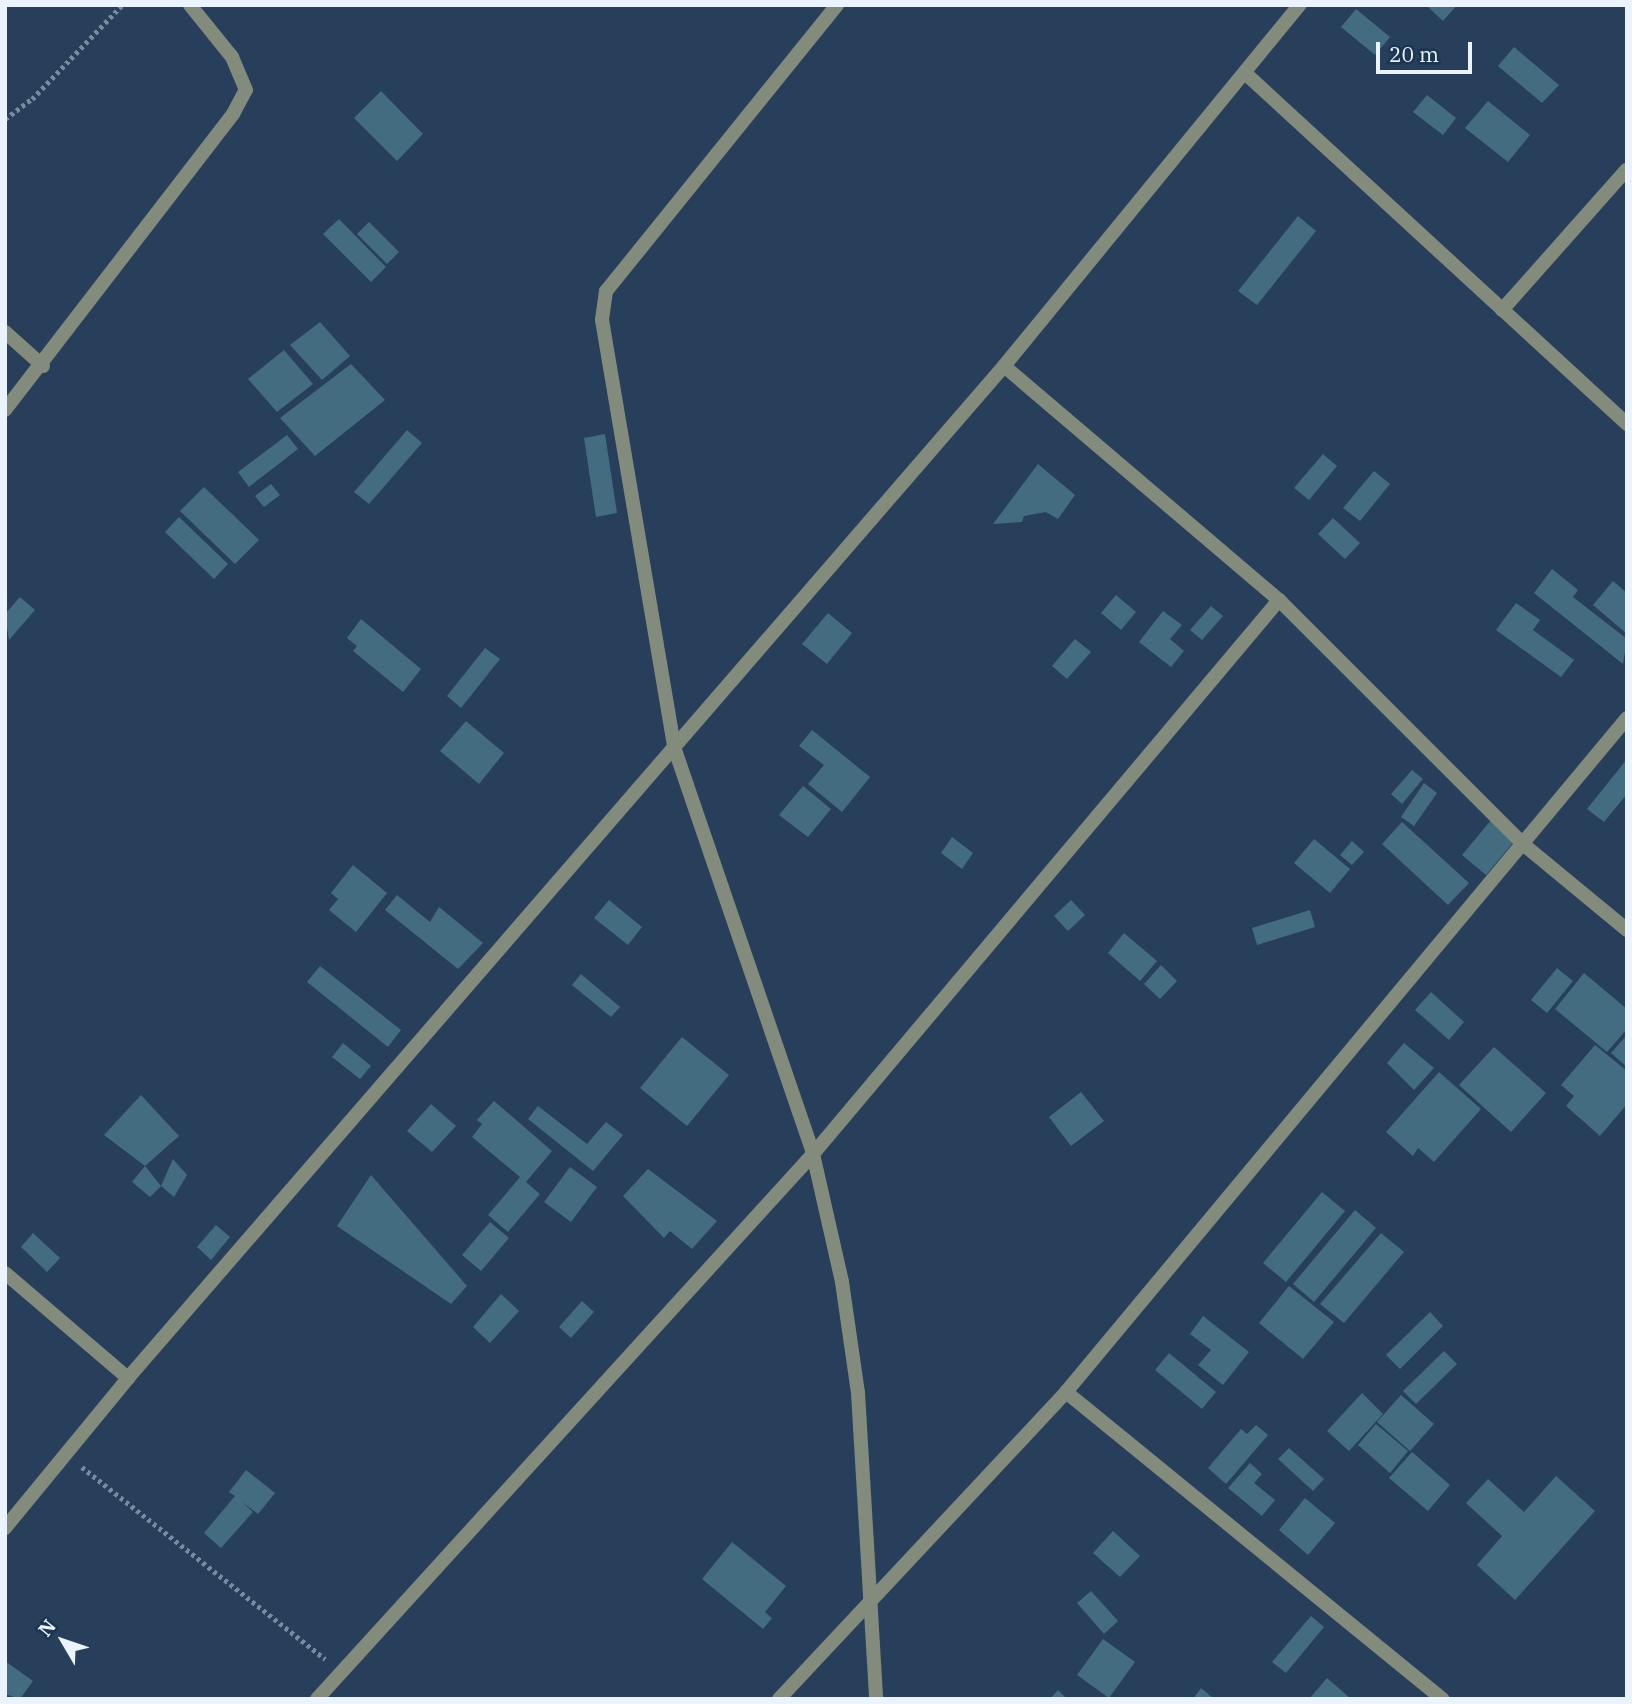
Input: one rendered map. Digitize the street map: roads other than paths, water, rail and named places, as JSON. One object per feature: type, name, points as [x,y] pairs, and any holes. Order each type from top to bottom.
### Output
[{"type":"street","points":[[5,410],[44,366],[246,90],[232,57],[190,5]]},
{"type":"street","points":[[837,5],[616,277],[602,306],[674,747],[813,1154],[842,1282],[858,1393],[876,1699]]},
{"type":"street","points":[[5,1528],[128,1378],[1004,366],[1300,5]]},
{"type":"street","points":[[1245,73],[1627,424]]},
{"type":"street","points":[[1502,310],[1627,169]]},
{"type":"street","points":[[5,332],[44,366]]},
{"type":"street","points":[[1004,366],[1279,600],[1524,845],[1627,930]]},
{"type":"street","points":[[317,1699],[339,1670],[813,1154],[1279,600]]},
{"type":"street","points":[[779,1699],[871,1597],[1066,1392],[1627,718]]},
{"type":"street","points":[[5,1273],[128,1378]]},
{"type":"street","points":[[1066,1392],[1443,1699]]}]
